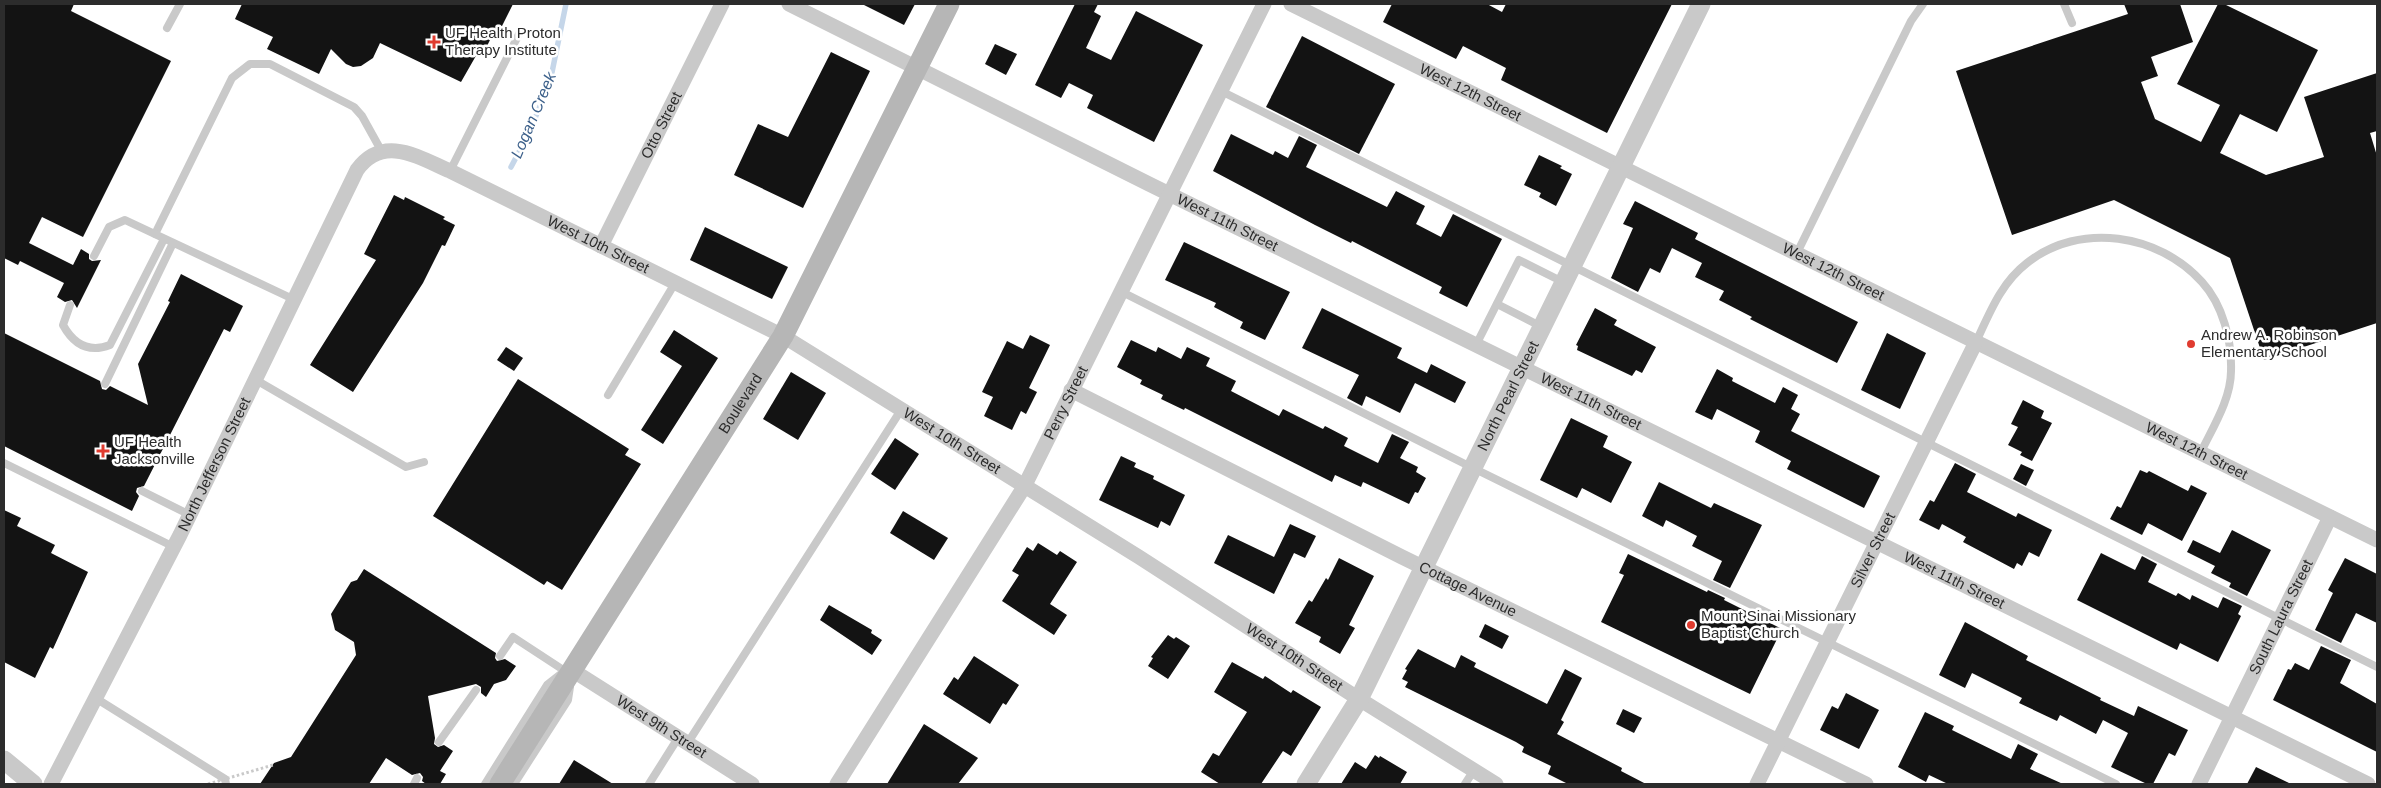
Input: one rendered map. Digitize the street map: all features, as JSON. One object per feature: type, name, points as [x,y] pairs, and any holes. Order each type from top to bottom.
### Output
[{"type":"main road","name":"Boulevard","points":[[500,784],[782,336],[949,4]]},
{"type":"street","name":"Otto Street","points":[[601,246],[722,4]]},
{"type":"street","name":"West 11th Street","points":[[789,4],[1169,194],[2368,784]]},
{"type":"street","name":"Perry Street","points":[[837,784],[1024,487],[1264,4]]},
{"type":"street","name":"West 12th Street","points":[[1291,4],[2377,540]]},
{"type":"street","name":"North Pearl Street","points":[[1306,784],[1359,699],[1701,4]]},
{"type":"street","name":"West 10th Street","points":[[382,152],[402,151],[450,171],[782,336],[1139,557],[1359,699],[1496,784]]},
{"type":"street","name":"North Jefferson Street","points":[[51,784],[97,699],[190,515],[357,170],[371,155],[382,152]]},
{"type":"street","name":"Silver Street","points":[[1757,784],[1976,342]]},
{"type":"street","name":"Cottage Avenue","points":[[1071,390],[1424,567],[1866,784]]},
{"type":"street","name":"South Laura Street","points":[[2200,784],[2330,517]]},
{"type":"street","name":"West 9th Street","points":[[569,672],[752,784]]},
{"type":"street","points":[[4,760],[33,784]]},
{"type":"lane","points":[[167,28],[180,4]]},
{"type":"lane","points":[[1797,253],[1911,21],[1922,4]]},
{"type":"lane","points":[[2064,4],[2072,23]]},
{"type":"lane","points":[[450,171],[520,32]]},
{"type":"lane","points":[[155,234],[232,78],[250,64],[270,64],[354,107],[362,116],[382,152]]},
{"type":"lane","points":[[1221,91],[1569,275],[1926,442],[2377,667]]},
{"type":"lane","points":[[94,256],[109,227],[125,220],[293,299]]},
{"type":"lane","points":[[70,305],[63,325],[69,335],[83,346],[98,350],[110,345],[164,238]]},
{"type":"lane","points":[[1976,342],[2008,279],[2028,262],[2052,249],[2087,238],[2116,238],[2149,246],[2182,263],[2204,283],[2218,306],[2230,340],[2232,372],[2226,399],[2201,452]]},
{"type":"lane","points":[[105,384],[173,243]]},
{"type":"lane","points":[[1476,345],[1519,260],[1569,275]]},
{"type":"lane","points":[[608,395],[675,283]]},
{"type":"lane","points":[[1120,292],[1472,468],[1828,641],[2116,784]]},
{"type":"lane","points":[[1496,304],[1542,328]]},
{"type":"lane","points":[[256,380],[406,467],[424,462]]},
{"type":"lane","points":[[649,784],[682,741],[902,410]]},
{"type":"lane","points":[[4,463],[174,547]]},
{"type":"lane","points":[[142,491],[190,515]]},
{"type":"lane","points":[[500,656],[513,637],[569,672]]},
{"type":"lane","points":[[485,784],[547,685],[569,672]]},
{"type":"lane","points":[[514,784],[568,700],[569,672]]},
{"type":"lane","points":[[439,742],[476,690]]},
{"type":"lane","points":[[97,699],[225,779],[226,784]]},
{"type":"lane","points":[[1465,784],[1474,770]]},
{"type":"path","points":[[208,784],[273,765]]},
{"type":"building","points":[[4,4],[74,4],[71,11],[171,61],[83,237],[42,217],[29,243],[73,265],[81,249],[89,254],[89,259],[92,261],[101,260],[77,308],[72,300],[65,302],[57,297],[64,283],[20,261],[18,265],[4,258]]},
{"type":"building","name":"UF Health Proton Therapy Institute","points":[[242,4],[513,4],[498,34],[494,32],[482,56],[477,54],[461,82],[380,43],[373,58],[361,66],[353,67],[346,64],[331,49],[319,74],[267,49],[273,37],[235,19]]},
{"type":"building","points":[[862,4],[915,4],[904,25]]},
{"type":"building","points":[[1075,4],[1098,4],[1094,12],[1101,16],[1086,48],[1111,60],[1136,11],[1203,45],[1154,142],[1087,108],[1093,95],[1069,83],[1061,98],[1035,85]]},
{"type":"building","points":[[1392,4],[1487,4],[1502,12],[1506,4],[1672,4],[1607,133],[1501,80],[1506,68],[1463,46],[1456,59],[1383,22]]},
{"type":"building","points":[[2124,4],[2180,4],[2193,42],[2151,57],[2158,76],[2141,82],[2155,119],[2201,142],[2220,105],[2177,84],[2218,4],[2224,4],[2318,50],[2277,132],[2240,114],[2220,153],[2266,175],[2324,157],[2304,97],[2377,73],[2377,131],[2370,133],[2377,156],[2377,323],[2264,360],[2230,258],[2114,200],[2012,235],[1956,71],[2128,14]]},
{"type":"building","points":[[1302,36],[1395,84],[1359,154],[1266,107]]},
{"type":"building","points":[[995,44],[1017,54],[1006,75],[985,64]]},
{"type":"building","points":[[831,52],[870,71],[803,208],[734,175],[758,124],[788,137]]},
{"type":"building","points":[[1231,134],[1273,155],[1275,151],[1288,158],[1299,136],[1317,145],[1306,167],[1387,207],[1396,191],[1425,206],[1416,224],[1441,237],[1453,214],[1502,239],[1467,307],[1439,293],[1442,287],[1352,241],[1351,243],[1315,225],[1213,171]]},
{"type":"building","points":[[1539,155],[1562,166],[1560,168],[1572,174],[1556,206],[1539,197],[1541,193],[1524,185]]},
{"type":"building","points":[[394,195],[404,200],[405,197],[445,217],[443,219],[455,225],[445,246],[442,245],[423,283],[353,392],[310,365],[376,260],[364,254]]},
{"type":"building","points":[[1635,201],[1698,233],[1695,239],[1858,322],[1837,363],[1750,319],[1752,317],[1719,300],[1724,291],[1695,277],[1702,263],[1672,248],[1660,273],[1650,268],[1638,292],[1611,278],[1633,228],[1623,224]]},
{"type":"building","points":[[705,227],[788,267],[772,299],[690,260]]},
{"type":"building","points":[[1184,242],[1290,292],[1265,340],[1240,328],[1243,322],[1214,307],[1216,303],[1165,280]]},
{"type":"building","points":[[181,274],[243,306],[230,332],[224,329],[144,486],[137,488],[136,492],[139,496],[132,511],[4,446],[4,333],[100,381],[102,389],[106,390],[110,386],[148,405],[138,364],[170,302],[168,301]]},
{"type":"building","points":[[1322,308],[1402,348],[1397,358],[1427,373],[1431,364],[1466,382],[1455,403],[1415,383],[1400,413],[1366,396],[1362,406],[1347,398],[1359,375],[1302,348]]},
{"type":"building","points":[[1595,308],[1617,320],[1614,325],[1656,347],[1642,373],[1636,370],[1632,376],[1577,350],[1578,346],[1576,345]]},
{"type":"building","points":[[674,330],[718,358],[663,444],[641,430],[682,366],[660,352]]},
{"type":"building","points":[[1887,333],[1926,353],[1900,409],[1861,390]]},
{"type":"building","points":[[1030,335],[1050,345],[1029,388],[1037,392],[1026,414],[1021,411],[1012,430],[984,416],[993,397],[982,392],[1007,341],[1023,349]]},
{"type":"building","points":[[1131,340],[1156,352],[1158,347],[1181,359],[1187,347],[1210,358],[1206,366],[1236,381],[1231,391],[1279,416],[1283,409],[1323,429],[1325,426],[1348,438],[1344,446],[1378,463],[1392,434],[1409,442],[1400,458],[1418,467],[1416,472],[1426,478],[1418,493],[1415,492],[1409,504],[1363,482],[1361,487],[1335,475],[1332,482],[1185,408],[1184,410],[1161,399],[1163,395],[1140,384],[1142,380],[1117,367]]},
{"type":"building","points":[[506,347],[523,358],[514,371],[497,360]]},
{"type":"building","points":[[1717,369],[1733,378],[1732,381],[1775,403],[1783,387],[1798,395],[1791,409],[1800,414],[1791,431],[1880,476],[1864,508],[1787,469],[1791,461],[1755,442],[1760,431],[1717,409],[1712,420],[1695,412]]},
{"type":"building","points":[[791,372],[826,393],[798,440],[763,419]]},
{"type":"building","points":[[518,379],[629,449],[625,455],[641,464],[562,590],[547,581],[544,585],[433,516]]},
{"type":"building","points":[[2023,400],[2044,411],[2041,418],[2052,423],[2032,461],[2020,455],[2022,452],[2008,445],[2018,427],[2011,424]]},
{"type":"building","points":[[1571,418],[1608,436],[1603,447],[1632,462],[1611,503],[1582,488],[1577,498],[1540,480]]},
{"type":"building","points":[[895,438],[919,454],[895,490],[871,474]]},
{"type":"building","points":[[1121,456],[1136,463],[1134,467],[1154,476],[1153,479],[1185,495],[1170,526],[1161,521],[1158,528],[1099,500]]},
{"type":"building","points":[[1955,463],[1976,474],[1967,492],[2016,517],[2018,513],[2052,530],[2039,557],[2029,552],[2022,566],[2017,563],[2014,569],[1963,542],[1966,537],[1942,524],[1939,530],[1919,520],[1930,500],[1934,502]]},
{"type":"building","points":[[2021,464],[2034,470],[2026,486],[2013,479]]},
{"type":"building","points":[[2140,470],[2147,473],[2149,471],[2188,491],[2191,485],[2207,493],[2182,541],[2148,523],[2142,535],[2110,519],[2117,506],[2121,508]]},
{"type":"building","points":[[1659,482],[1711,508],[1714,503],[1762,525],[1730,588],[1713,580],[1722,561],[1692,546],[1697,536],[1666,520],[1663,527],[1642,516]]},
{"type":"building","points":[[4,510],[21,518],[17,526],[55,545],[51,553],[88,572],[53,649],[50,647],[35,678],[4,662]]},
{"type":"building","points":[[903,511],[948,538],[934,560],[890,533]]},
{"type":"building","points":[[1290,524],[1316,536],[1305,558],[1294,553],[1274,594],[1214,563],[1228,535],[1274,557]]},
{"type":"building","points":[[2232,530],[2271,550],[2247,596],[2229,587],[2231,583],[2211,573],[2215,566],[2187,552],[2193,540],[2220,553]]},
{"type":"building","points":[[1038,543],[1057,555],[1060,551],[1077,562],[1050,604],[1067,615],[1054,635],[1002,601],[1019,575],[1012,571],[1027,547],[1033,551]]},
{"type":"building","points":[[2101,553],[2135,570],[2142,556],[2157,564],[2148,582],[2176,596],[2178,593],[2190,600],[2192,595],[2218,608],[2223,597],[2242,606],[2238,614],[2241,616],[2218,662],[2180,643],[2177,650],[2077,600]]},
{"type":"building","name":"Mount Sinai Missionary Baptist Church","points":[[1628,554],[1707,592],[1708,590],[1725,598],[1724,600],[1782,629],[1750,694],[1601,622],[1624,575],[1619,573]]},
{"type":"building","points":[[1339,558],[1374,576],[1349,625],[1355,628],[1340,654],[1319,642],[1321,637],[1295,623],[1309,600],[1312,602],[1326,578],[1328,580]]},
{"type":"building","points":[[2345,558],[2377,574],[2377,623],[2356,613],[2341,643],[2315,630],[2333,593],[2328,590]]},
{"type":"building","points":[[364,569],[496,653],[495,658],[497,661],[505,659],[516,666],[506,680],[494,684],[486,697],[481,693],[481,687],[476,684],[428,696],[435,738],[434,744],[438,747],[444,745],[453,751],[440,771],[446,774],[440,784],[426,784],[422,781],[423,777],[420,773],[412,775],[386,758],[369,784],[260,784],[274,763],[291,757],[356,655],[354,642],[335,630],[331,614],[351,582],[357,580]]},
{"type":"building","points":[[829,605],[872,630],[871,633],[882,640],[872,655],[820,620]]},
{"type":"building","points":[[1965,622],[2028,656],[2026,660],[2101,698],[2100,700],[2134,716],[2138,706],[2188,730],[2175,756],[2169,753],[2153,784],[2147,784],[2111,767],[2128,733],[2103,720],[2096,734],[2060,715],[2057,721],[2019,703],[2022,698],[1972,673],[1965,688],[1939,675]]},
{"type":"building","points":[[1485,624],[1509,636],[1502,649],[1479,637]]},
{"type":"building","points":[[1168,635],[1174,639],[1176,637],[1190,646],[1168,679],[1148,666],[1153,658],[1151,657]]},
{"type":"building","points":[[2321,646],[2351,660],[2340,683],[2377,704],[2377,752],[2273,700],[2288,669],[2291,670],[2295,663],[2309,670]]},
{"type":"building","points":[[1418,649],[1455,668],[1461,655],[1476,663],[1474,667],[1547,704],[1565,669],[1582,678],[1561,720],[1564,722],[1557,734],[1622,768],[1621,771],[1646,784],[1568,784],[1548,774],[1551,766],[1522,752],[1524,747],[1516,742],[1405,687],[1408,682],[1402,679],[1407,670],[1405,669]]},
{"type":"building","points":[[974,656],[1019,685],[1006,705],[1003,703],[990,724],[943,694],[954,677],[958,680]]},
{"type":"building","points":[[1232,662],[1263,679],[1265,676],[1291,693],[1293,690],[1321,707],[1291,756],[1283,751],[1261,784],[1220,784],[1201,772],[1213,753],[1219,756],[1247,712],[1214,692]]},
{"type":"building","points":[[1846,693],[1879,710],[1859,749],[1820,730],[1832,706],[1838,709]]},
{"type":"building","points":[[1623,709],[1642,718],[1634,733],[1616,724]]},
{"type":"building","points":[[1925,712],[1954,726],[1952,730],[2011,759],[2018,744],[2038,754],[2030,769],[2063,784],[1948,784],[1929,775],[1926,782],[1898,767]]},
{"type":"building","points":[[924,724],[978,758],[958,784],[887,784]]},
{"type":"building","points":[[1375,755],[1407,772],[1400,784],[1341,784],[1355,762],[1366,769]]},
{"type":"building","points":[[574,760],[613,784],[559,784]]},
{"type":"building","points":[[2256,767],[2291,784],[2247,784]]},
{"type":"waterway","name":"Logan Creek","points":[[511,167],[528,135],[550,82],[566,4]]},
{"type":"place","name":"UF Health Proton Therapy Institute","points":[[434,42]]},
{"type":"place","name":"Andrew A. Robinson Elementary School","points":[[2191,344]]},
{"type":"place","name":"UF Health Jacksonville","points":[[103,451]]},
{"type":"place","name":"Mount Sinai Missionary Baptist Church","points":[[1691,625]]}]
